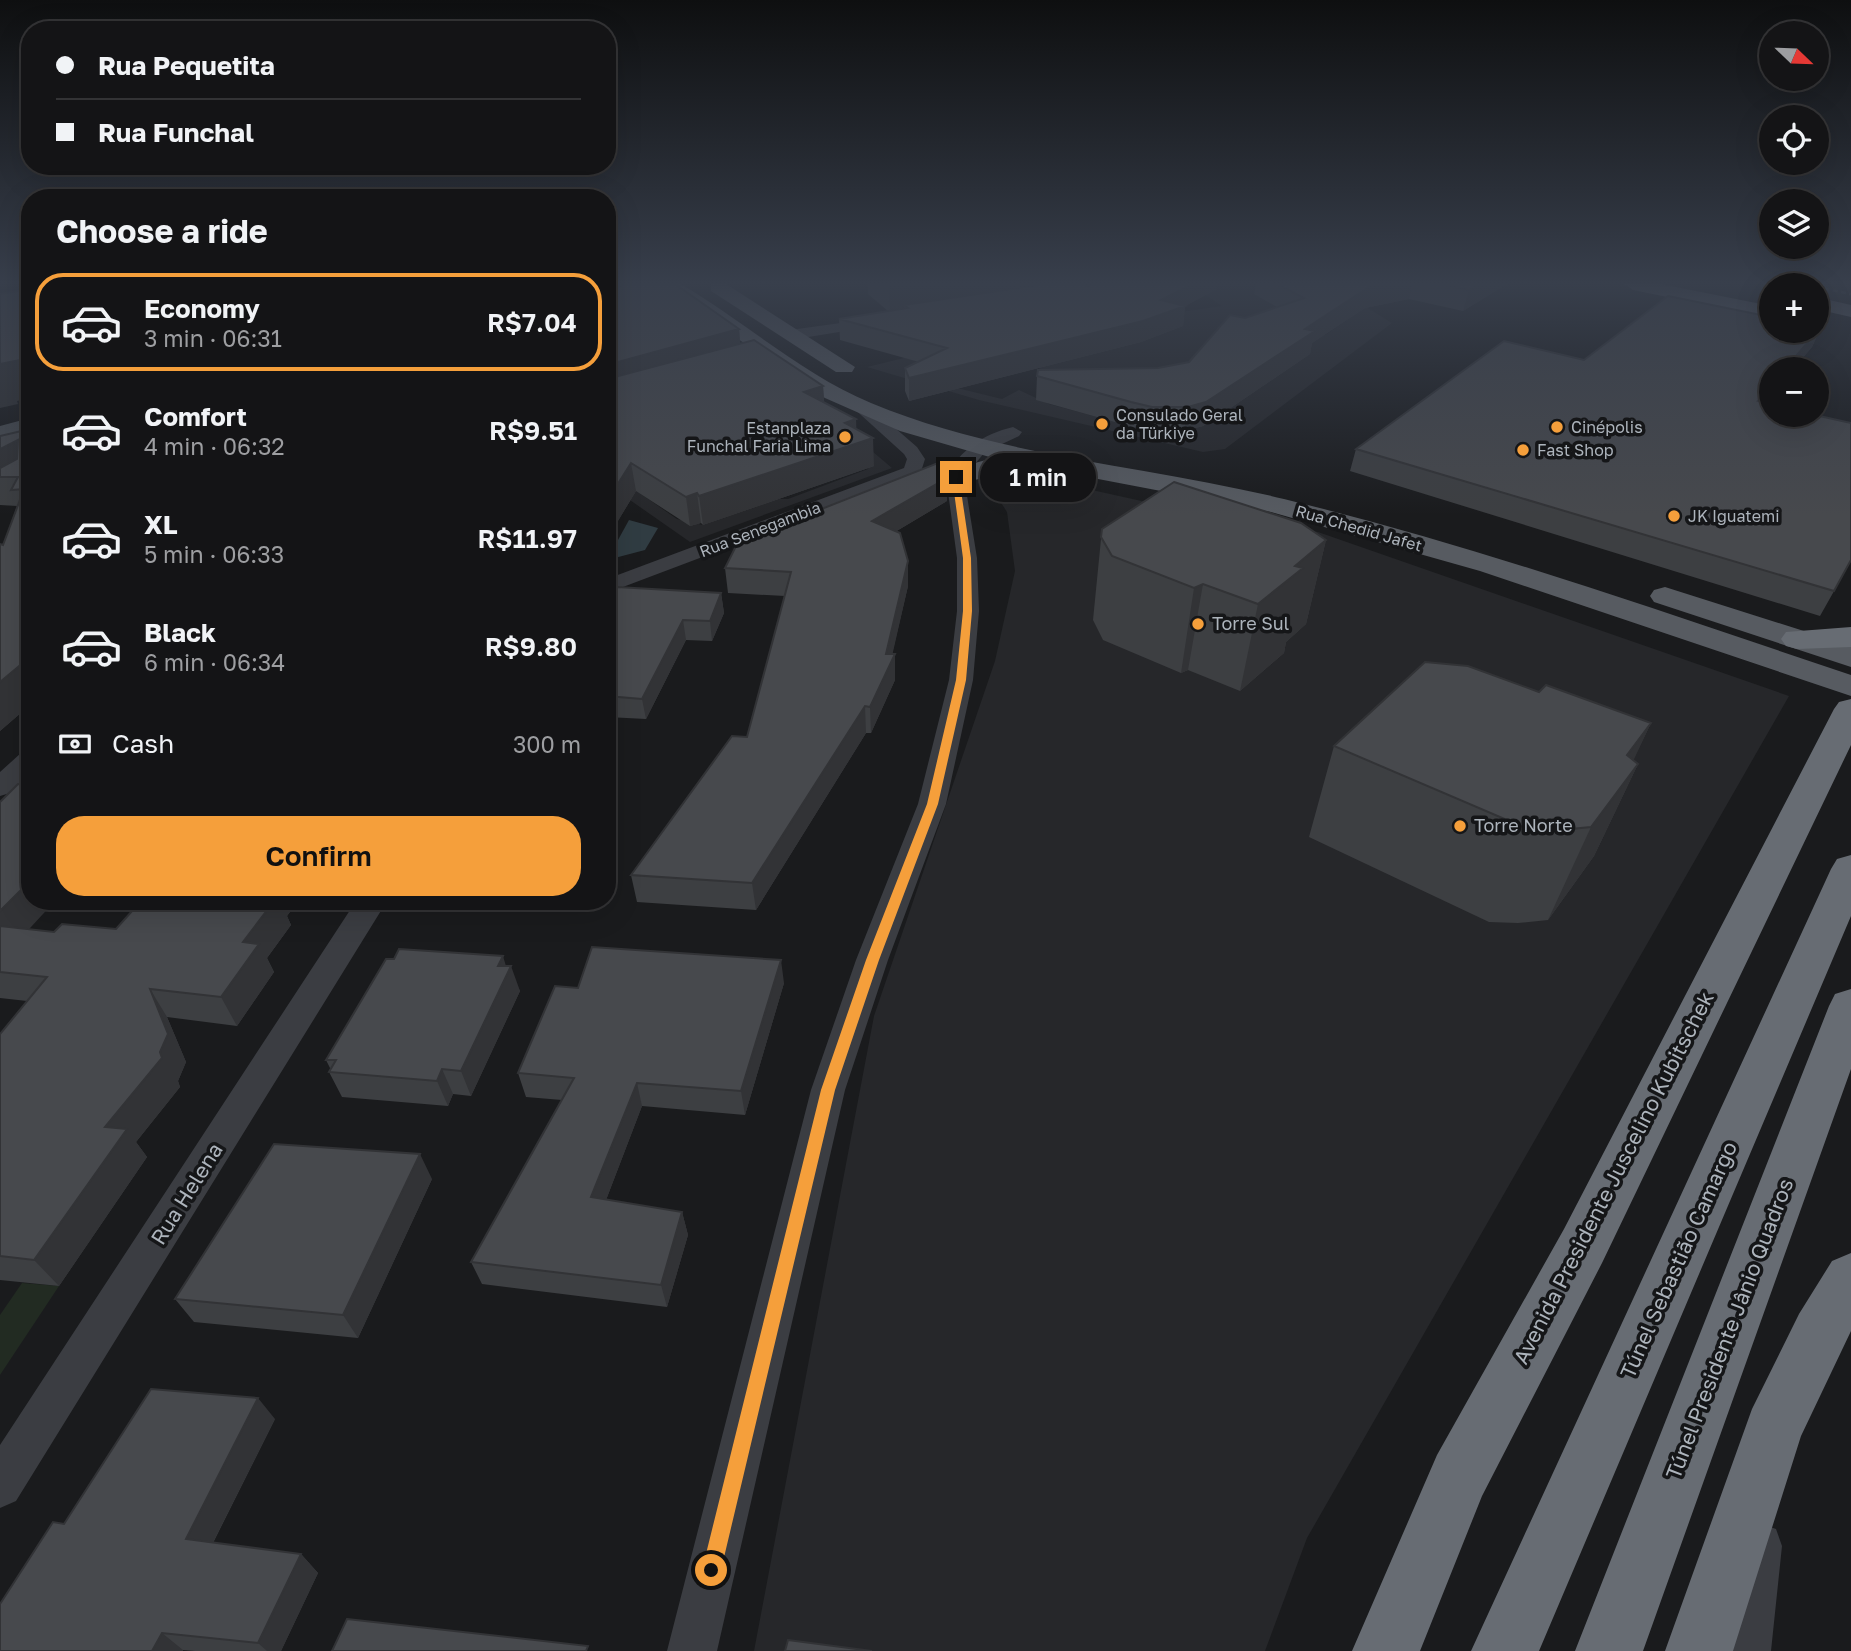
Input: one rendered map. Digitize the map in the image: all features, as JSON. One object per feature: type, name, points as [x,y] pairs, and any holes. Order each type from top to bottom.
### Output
[{"type":"highway","points":[[1797,639],[1851,637]]},
{"type":"highway","name":"Avenida Presidente Juscelino Kubitschek","points":[[1387,1651],[1459,1477],[1583,1246],[1851,709]]},
{"type":"highway","name":"Túnel Sebastião Camargo","points":[[1505,1651],[1566,1519],[1851,869]]},
{"type":"highway","name":"Túnel Presidente Jânio Quadros","points":[[1609,1651],[1851,1006]]},
{"type":"highway","points":[[1699,1651],[1773,1430],[1819,1333],[1851,1279]]},
{"type":"main road","name":"Rua Chedid Jafet","points":[[771,361],[858,405],[980,447],[1035,460],[1259,501],[1331,519],[1496,568],[1851,686]]},
{"type":"main road","points":[[826,361],[855,373],[835,361]]},
{"type":"main road","name":"Rua Chedid Jafet","points":[[914,404],[947,416],[1013,432],[1220,469],[1403,514],[1851,657]]},
{"type":"main road","points":[[938,483],[995,465],[1035,460]]},
{"type":"street","points":[[692,1651],[828,1090],[873,960],[932,804],[961,680],[968,611],[967,558],[938,483],[911,451],[858,405]]},
{"type":"street","points":[[0,433],[21,427]]},
{"type":"street","points":[[938,483],[960,467],[980,447],[1013,432]]},
{"type":"street","points":[[0,447],[21,442]]},
{"type":"street","name":"Rua Senegambia","points":[[616,584],[938,483]]},
{"type":"street","points":[[0,787],[21,767]]},
{"type":"street","name":"Rua Helena","points":[[0,1485],[366,910]]},
{"type":"street","points":[[1746,1651],[1773,1430]]},
{"type":"shaded area","points":[[891,361],[1019,361],[949,386],[1002,399],[1019,390],[1049,404],[1149,431],[1193,430],[1231,408],[1058,375],[1019,361],[1342,361],[1225,449],[1203,452],[979,400],[867,367]]},
{"type":"shaded area","points":[[866,446],[892,468],[690,542],[616,490],[616,483]],"holes":[[[867,467],[868,469],[788,499],[778,499],[758,488]],[[641,494],[739,512],[703,525],[677,519]]]},
{"type":"shaded area","points":[[1020,474],[1146,502],[1318,532],[1789,696],[1307,1538],[1265,1651],[754,1651],[874,1016],[995,661],[1015,571],[1007,512],[994,492]]},
{"type":"shaded area","points":[[629,520],[658,528],[645,550],[616,558],[616,544]]},
{"type":"shaded area","points":[[22,1283],[59,1286],[0,1375],[0,1315]]},
{"type":"building","points":[[675,361],[786,361],[823,386],[804,392],[856,419],[845,423],[873,438],[699,496],[697,493],[686,497],[631,463],[616,487],[616,377]]},
{"type":"building","points":[[920,361],[979,361],[909,378],[905,368]]},
{"type":"building","points":[[1269,361],[1206,402],[1188,407],[1152,407],[1037,376],[1038,370],[1158,368],[1189,362]]},
{"type":"building","name":"JK Iguatemi","points":[[1477,361],[1759,361],[1759,427],[1829,427],[1829,418],[1851,423],[1851,560],[1834,591],[1356,449]]},
{"type":"building","points":[[21,431],[21,489],[11,490],[18,477],[0,477],[0,468],[17,459],[18,440],[0,449],[0,436]]},
{"type":"building","points":[[943,461],[947,478],[872,521],[900,533],[908,561],[886,654],[895,654],[870,707],[865,706],[752,883],[631,875],[732,736],[747,737],[791,572],[725,568],[738,542]]},
{"type":"building","points":[[1174,482],[1301,523],[1326,540],[1295,566],[1303,568],[1258,604],[1203,584],[1194,588],[1112,556],[1101,537],[1102,529]]},
{"type":"building","points":[[21,497],[21,664],[0,682],[0,544],[3,545]]},
{"type":"building","points":[[616,589],[721,593],[710,621],[683,620],[642,699],[616,697]]},
{"type":"building","points":[[1425,662],[1468,666],[1539,692],[1546,685],[1651,723],[1627,755],[1638,764],[1591,827],[1528,829],[1334,746]]},
{"type":"building","points":[[18,784],[21,784],[21,890],[0,911],[0,802]]},
{"type":"building","points":[[133,910],[267,910],[243,942],[259,944],[221,997],[150,989],[168,1034],[160,1052],[162,1058],[105,1127],[127,1129],[34,1260],[0,1256],[0,1034],[47,977],[0,972],[0,926],[54,932],[62,924],[116,929]]},
{"type":"building","points":[[592,947],[781,960],[741,1091],[637,1083],[591,1197],[682,1212],[661,1285],[471,1262],[574,1078],[518,1073],[555,986],[578,988]]},
{"type":"building","points":[[399,949],[503,956],[498,966],[511,966],[461,1071],[442,1069],[437,1081],[329,1072],[336,1060],[326,1060],[386,959],[394,959]]},
{"type":"building","points":[[274,1144],[420,1154],[343,1315],[175,1299]]},
{"type":"building","points":[[151,1389],[258,1398],[186,1539],[301,1554],[258,1643],[162,1633],[152,1651],[0,1651],[0,1604],[53,1522],[64,1524]]},
{"type":"building","points":[[347,1619],[588,1646],[586,1651],[332,1651]]},
{"type":"building","points":[[788,1640],[872,1651],[785,1651]]},
{"type":"place","name":"Consulado Geral da Türkiye","points":[[1102,424]]},
{"type":"place","name":"Cinépolis","points":[[1557,427]]},
{"type":"place","name":"Estanplaza Funchal Faria Lima","points":[[845,437]]},
{"type":"place","name":"Fast Shop","points":[[1523,450]]},
{"type":"place","name":"JK Iguatemi","points":[[1674,516]]},
{"type":"place","name":"Torre Sul","points":[[1198,624]]},
{"type":"place","name":"Torre Norte","points":[[1460,826]]},
{"type":"route","points":[[711,1570],[828,1090],[873,960],[932,804],[961,680],[968,611],[967,558],[954,486],[956,477]]}]
